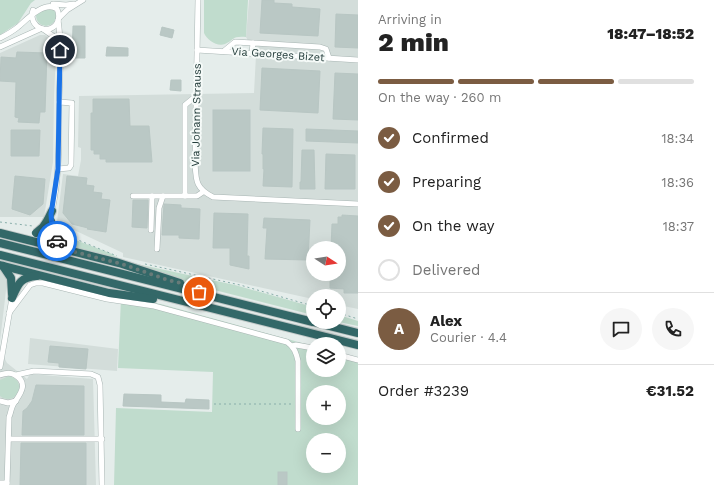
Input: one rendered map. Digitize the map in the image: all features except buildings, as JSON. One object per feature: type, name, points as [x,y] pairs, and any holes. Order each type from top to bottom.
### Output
[{"type":"highway","points":[[16,237],[28,236],[35,229],[43,227],[49,221],[52,211]]},
{"type":"highway","points":[[49,221],[52,229],[58,235],[60,244],[71,251]]},
{"type":"highway","points":[[0,233],[122,264],[168,280],[193,286],[204,294]]},
{"type":"highway","points":[[0,243],[306,320]]},
{"type":"highway","points":[[0,255],[358,345]]},
{"type":"highway","points":[[2,266],[109,293],[141,296],[168,302],[201,305]]},
{"type":"highway","points":[[2,266],[11,278],[12,298]]},
{"type":"highway","points":[[12,298],[17,287],[25,278],[43,276]]},
{"type":"highway","points":[[342,329],[358,333]]},
{"type":"street","points":[[0,46],[10,39],[55,26],[59,19],[75,4],[83,0]]},
{"type":"street","name":"Via Johann Strauss","points":[[198,0],[196,177],[198,185],[203,192]]},
{"type":"street","points":[[0,38],[17,28],[38,4],[43,2],[66,5],[75,4]]},
{"type":"street","points":[[52,211],[58,169],[60,50],[58,11],[53,4]]},
{"type":"street","points":[[33,10],[32,15],[34,23],[53,36],[60,50]]},
{"type":"street","points":[[224,51],[235,42],[320,47],[326,50],[329,58]]},
{"type":"street","points":[[252,53],[253,43]]},
{"type":"street","name":"Via Georges Bizet","points":[[197,50],[358,60]]},
{"type":"street","points":[[185,196],[185,105],[196,96]]},
{"type":"street","points":[[58,169],[69,168],[71,165],[72,103],[59,102]]},
{"type":"street","points":[[133,196],[197,196],[203,192],[213,197],[358,204]]},
{"type":"street","points":[[151,230],[152,196]]},
{"type":"street","points":[[157,249],[159,208],[163,196]]},
{"type":"street","points":[[8,313],[30,285],[43,283],[107,299],[154,306],[287,342],[296,352],[298,361],[298,429]]},
{"type":"street","points":[[12,298],[2,338],[0,364],[22,383]]},
{"type":"street","points":[[292,346],[296,345],[306,347]]},
{"type":"street","points":[[346,357],[358,360]]},
{"type":"street","points":[[0,375],[6,373],[13,374],[34,371],[91,374],[98,377],[100,385],[102,485]]},
{"type":"street","points":[[0,483],[7,484],[10,417],[12,406],[22,392],[23,378],[30,372]]},
{"type":"street","points":[[1,401],[8,403],[17,400]]},
{"type":"street","points":[[1,401],[10,417]]},
{"type":"street","points":[[9,439],[102,439]]},
{"type":"path","points":[[0,222],[35,229]]},
{"type":"path","points":[[58,235],[107,250],[119,257]]},
{"type":"path","points":[[143,264],[245,286],[306,304]]},
{"type":"path","points":[[346,316],[358,319]]},
{"type":"path","points":[[214,404],[298,404]]},
{"type":"shaded area","points":[[249,0],[358,0],[358,309],[346,306],[346,289],[306,289],[306,297],[123,257],[123,253],[57,222],[63,174],[78,176],[81,160],[81,148],[78,147],[79,96],[254,93],[256,55],[246,37]]},
{"type":"shaded area","points":[[40,35],[45,35],[53,42],[56,54],[53,162],[44,217],[0,217],[0,53]]},
{"type":"shaded area","points":[[0,268],[5,273],[7,282],[0,341]]},
{"type":"shaded area","points":[[30,338],[118,349],[117,371],[28,364]]},
{"type":"shaded area","points":[[0,350],[7,363],[27,379],[30,374],[93,379],[96,485],[0,485]]},
{"type":"green space","points":[[0,0],[35,0],[31,3],[18,23],[0,35]]},
{"type":"green space","points":[[204,0],[248,0],[246,37],[235,38],[228,43],[219,45],[205,36]]},
{"type":"green space","points":[[42,6],[50,6],[56,12],[56,20],[50,26],[42,26],[36,20],[36,12]]},
{"type":"green space","points":[[48,225],[56,243],[32,238],[37,235]]},
{"type":"green space","points":[[57,233],[110,253],[123,261],[235,285],[306,305],[306,313],[179,281],[70,247],[60,240]]},
{"type":"green space","points":[[121,298],[161,304],[306,344],[306,377],[346,377],[346,355],[358,358],[358,485],[114,485],[116,408],[212,412],[213,372],[118,368]]},
{"type":"green space","points":[[346,317],[358,321],[358,326],[346,323]]},
{"type":"green space","points":[[9,376],[15,379],[19,388],[15,396],[11,399],[6,399],[0,396],[0,380]]},
{"type":"way so far","points":[[57,241],[71,251],[122,264],[168,280],[193,286],[199,292]]},
{"type":"route","points":[[57,241],[51,225],[51,214],[56,190],[59,157],[60,50]]}]
